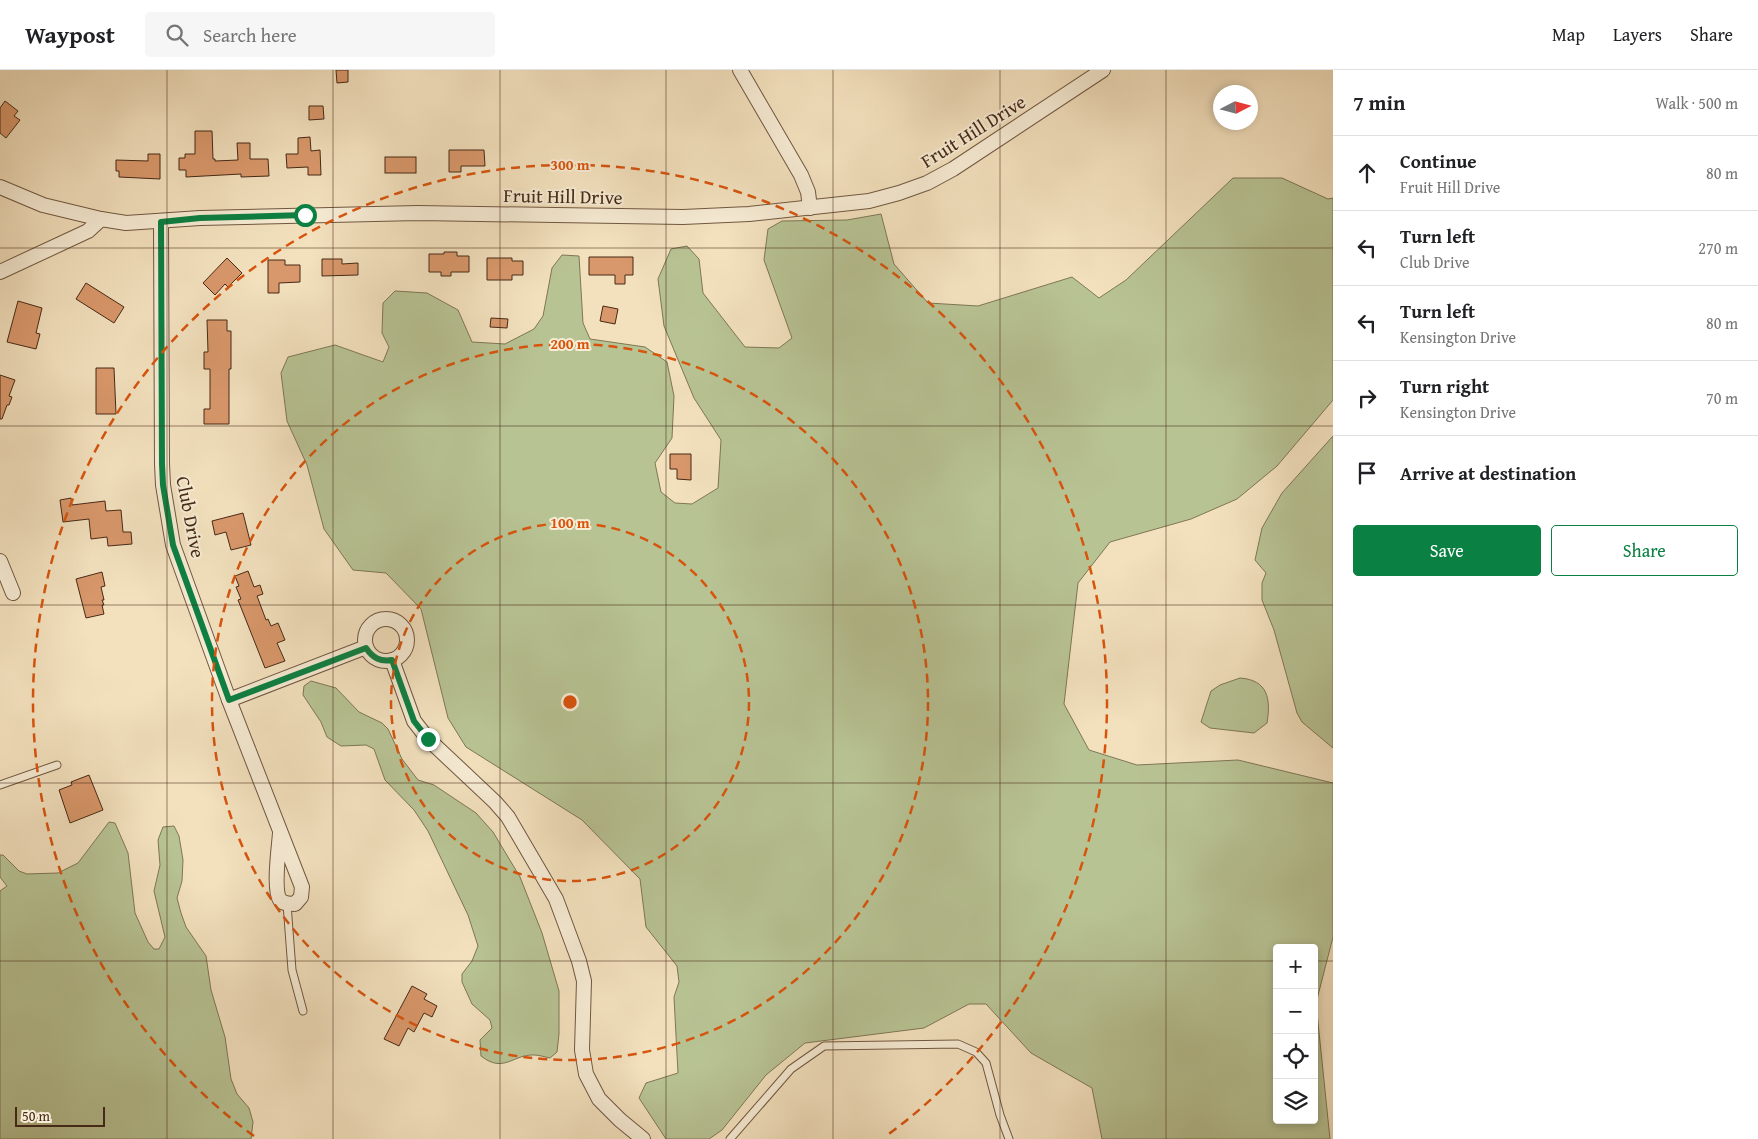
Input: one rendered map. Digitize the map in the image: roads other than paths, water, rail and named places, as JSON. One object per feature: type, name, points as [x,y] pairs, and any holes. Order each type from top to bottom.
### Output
[{"type":"street","points":[[740,70],[801,175],[808,192],[810,208]]},
{"type":"street","name":"Fruit Hill Drive","points":[[101,218],[126,223],[200,218],[418,213],[683,217],[810,208],[869,201],[900,193],[926,183],[953,169],[1103,70]]},
{"type":"street","points":[[0,187],[43,205],[101,218]]},
{"type":"street","points":[[0,272],[88,232],[101,218]]},
{"type":"street","name":"Club Drive","points":[[161,222],[163,485],[173,545],[229,700],[302,887],[301,897],[295,904],[286,904],[280,899],[277,890],[280,833]]},
{"type":"street","points":[[0,561],[13,593]]},
{"type":"street","points":[[390,618],[398,621],[406,631],[408,638],[407,646],[398,658],[384,661],[377,659],[366,648],[366,633],[376,621],[390,618]]},
{"type":"street","points":[[229,700],[366,648]]},
{"type":"street","points":[[392,660],[414,721],[428,739],[495,802],[508,817],[556,899],[584,981],[582,1050],[586,1074],[599,1099],[643,1139]]},
{"type":"lane","points":[[0,785],[57,765]]},
{"type":"lane","points":[[286,904],[292,970],[303,1011]]},
{"type":"lane","points":[[730,1139],[791,1070],[824,1046],[958,1044],[976,1052],[986,1063],[1000,1115],[1009,1139]]}]
